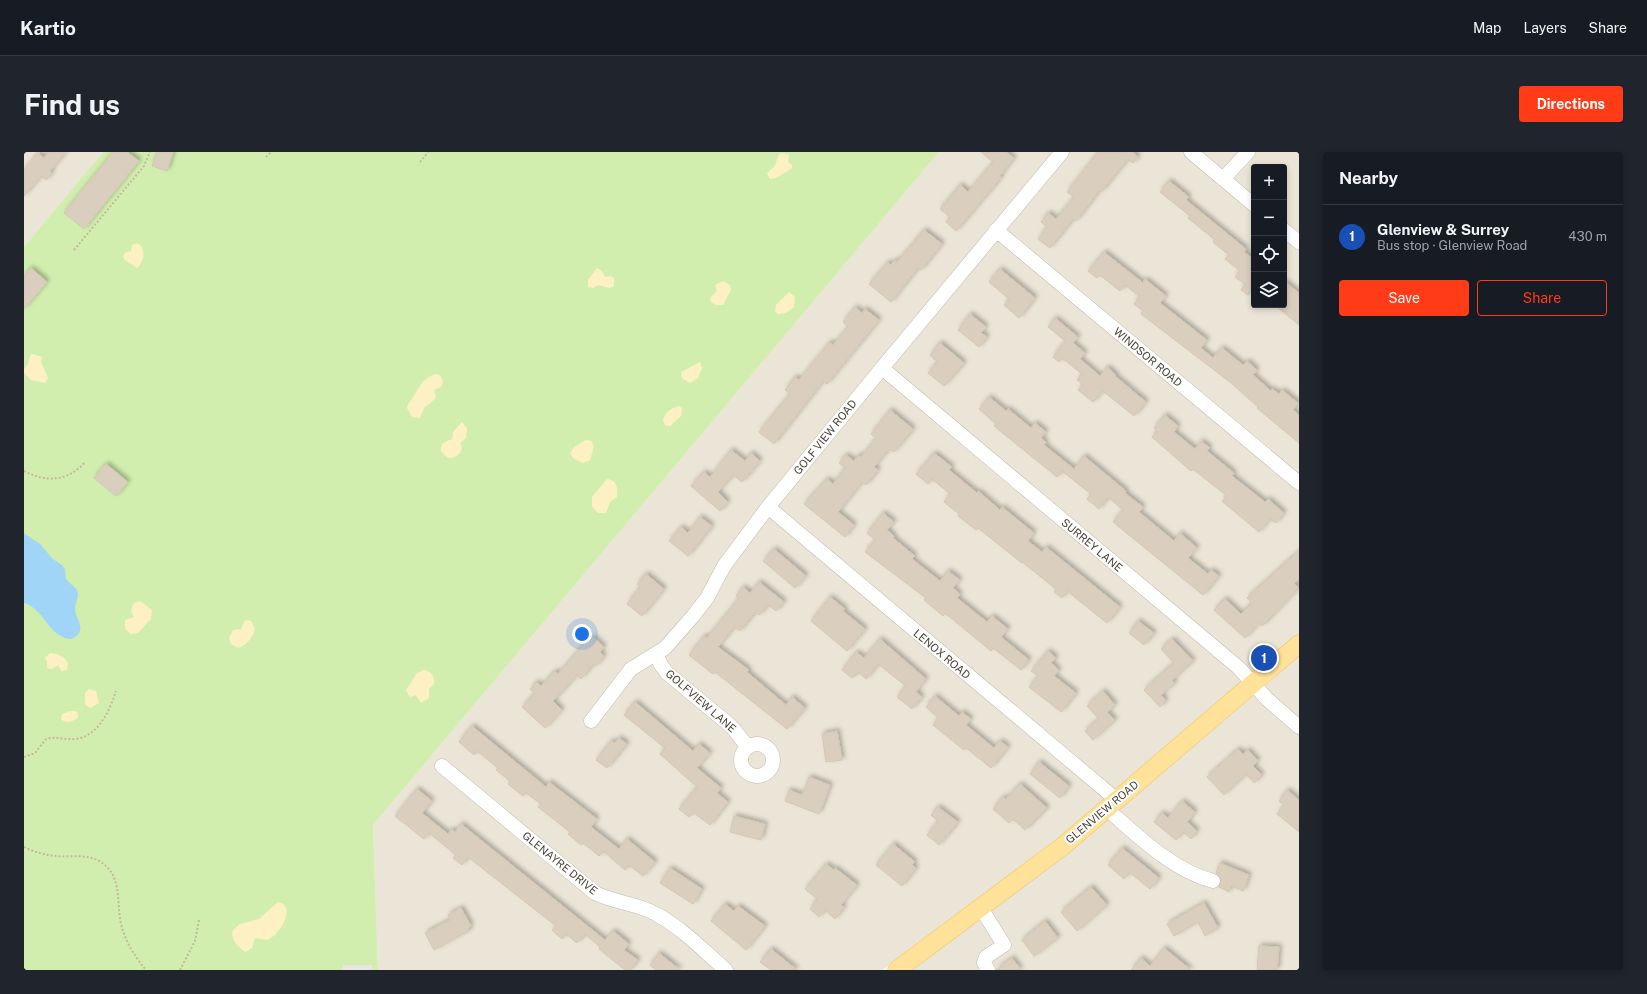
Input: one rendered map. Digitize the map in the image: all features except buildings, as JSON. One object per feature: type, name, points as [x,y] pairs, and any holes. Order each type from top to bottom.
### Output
[{"type":"main road","name":"GLENVIEW ROAD","points":[[897,970],[981,908],[1112,805],[1299,644]]},
{"type":"street","name":"GOLF VIEW ROAD","points":[[591,721],[631,670],[656,654],[673,640],[698,610],[707,598],[724,566],[768,507],[1062,152]]},
{"type":"street","points":[[1191,152],[1251,203]]},
{"type":"street","points":[[1222,179],[1248,152]]},
{"type":"street","name":"WINDSOR ROAD","points":[[996,230],[1299,483]]},
{"type":"street","points":[[1287,232],[1299,242]]},
{"type":"street","name":"SURREY LANE","points":[[882,368],[1239,668],[1267,699],[1299,727]]},
{"type":"street","name":"LENOX ROAD","points":[[768,507],[1112,805],[1146,843],[1169,860],[1202,878],[1213,881]]},
{"type":"street","name":"GOLFVIEW LANE","points":[[656,654],[660,665],[667,673],[731,726],[748,747]]},
{"type":"street","name":"GLENAYRE DRIVE","points":[[442,766],[595,893],[609,900],[642,907],[656,914],[726,970]]},
{"type":"street","points":[[981,908],[1004,945],[986,957],[984,962],[988,970]]},
{"type":"path","points":[[74,250],[144,166],[150,152]]},
{"type":"path","points":[[266,157],[271,152]]},
{"type":"path","points":[[420,162],[428,152]]},
{"type":"path","points":[[24,471],[38,478],[56,479],[72,474],[85,462]]},
{"type":"path","points":[[24,758],[34,753],[46,739],[75,739],[90,733],[97,728],[108,711],[116,691]]},
{"type":"path","points":[[24,847],[45,854],[91,857],[105,865],[115,879],[124,935],[138,961],[146,970]]},
{"type":"path","points":[[180,970],[195,941],[199,920]]},
{"type":"shaded area","points":[[24,152],[103,152],[24,247]]},
{"type":"shaded area","points":[[939,152],[1299,152],[1299,636],[1098,808],[1001,885],[882,970],[378,970],[373,825]]},
{"type":"shaded area","points":[[1299,652],[1299,970],[904,970]]},
{"type":"shaded area","points":[[343,965],[372,965],[372,970],[343,970]]},
{"type":"green space","points":[[103,152],[939,152],[373,825],[378,970],[24,970],[24,247]]},
{"type":"sand","points":[[783,153],[789,155],[788,162],[792,165],[792,168],[776,178],[770,179],[767,173],[774,167],[779,155]]},
{"type":"sand","points":[[137,243],[142,248],[143,259],[137,268],[125,260],[123,256],[125,253],[131,251],[132,245]]},
{"type":"sand","points":[[597,268],[602,271],[605,277],[611,276],[614,278],[614,286],[609,288],[598,285],[593,288],[588,287],[588,280]]},
{"type":"sand","points":[[723,281],[730,285],[731,290],[723,305],[716,305],[711,302],[710,298],[717,291],[715,285]]},
{"type":"sand","points":[[789,292],[795,297],[794,307],[786,313],[778,314],[775,311],[776,305]]},
{"type":"sand","points":[[32,354],[42,357],[41,362],[48,378],[45,383],[31,380],[24,373],[24,369]]},
{"type":"sand","points":[[700,362],[702,368],[698,378],[690,383],[682,378],[681,372]]},
{"type":"sand","points":[[436,374],[441,376],[443,382],[441,387],[434,390],[436,396],[435,399],[424,408],[420,418],[412,417],[407,408],[408,404],[423,382]]},
{"type":"sand","points":[[679,406],[682,408],[681,416],[670,426],[666,426],[663,421],[666,413]]},
{"type":"sand","points":[[462,422],[467,428],[466,438],[460,443],[462,448],[459,454],[455,457],[448,458],[441,451],[441,446],[452,439],[453,432]]},
{"type":"sand","points":[[586,440],[592,441],[594,447],[590,460],[583,463],[573,458],[570,453],[574,447]]},
{"type":"sand","points":[[607,479],[615,483],[617,497],[610,502],[606,513],[598,513],[592,506],[592,497]]},
{"type":"sand","points":[[140,601],[152,610],[151,619],[138,633],[131,634],[125,629],[125,620],[134,617],[131,610],[134,603]]},
{"type":"sand","points":[[245,620],[251,621],[255,629],[249,641],[238,648],[231,644],[229,638],[233,630],[241,629]]},
{"type":"sand","points":[[50,653],[65,659],[68,664],[67,670],[61,671],[58,665],[52,669],[47,668],[47,661],[45,658]]},
{"type":"sand","points":[[424,670],[432,675],[434,684],[429,689],[429,698],[421,703],[416,695],[410,697],[406,690],[417,673]]},
{"type":"sand","points":[[89,689],[96,691],[99,703],[90,708],[85,704],[85,693]]},
{"type":"sand","points":[[70,711],[76,711],[78,717],[70,722],[65,722],[61,719],[62,714]]},
{"type":"sand","points":[[278,902],[284,905],[286,909],[286,915],[281,927],[277,933],[267,940],[255,938],[252,948],[245,952],[234,940],[232,934],[233,930],[240,924],[259,919]]},
{"type":"water","points":[[24,533],[40,544],[53,559],[62,565],[65,569],[66,579],[77,590],[78,595],[75,609],[80,624],[80,632],[72,639],[64,638],[58,634],[37,611],[24,603]]},
{"type":"place","name":"Glenview & Surrey","points":[[1264,658]]}]
